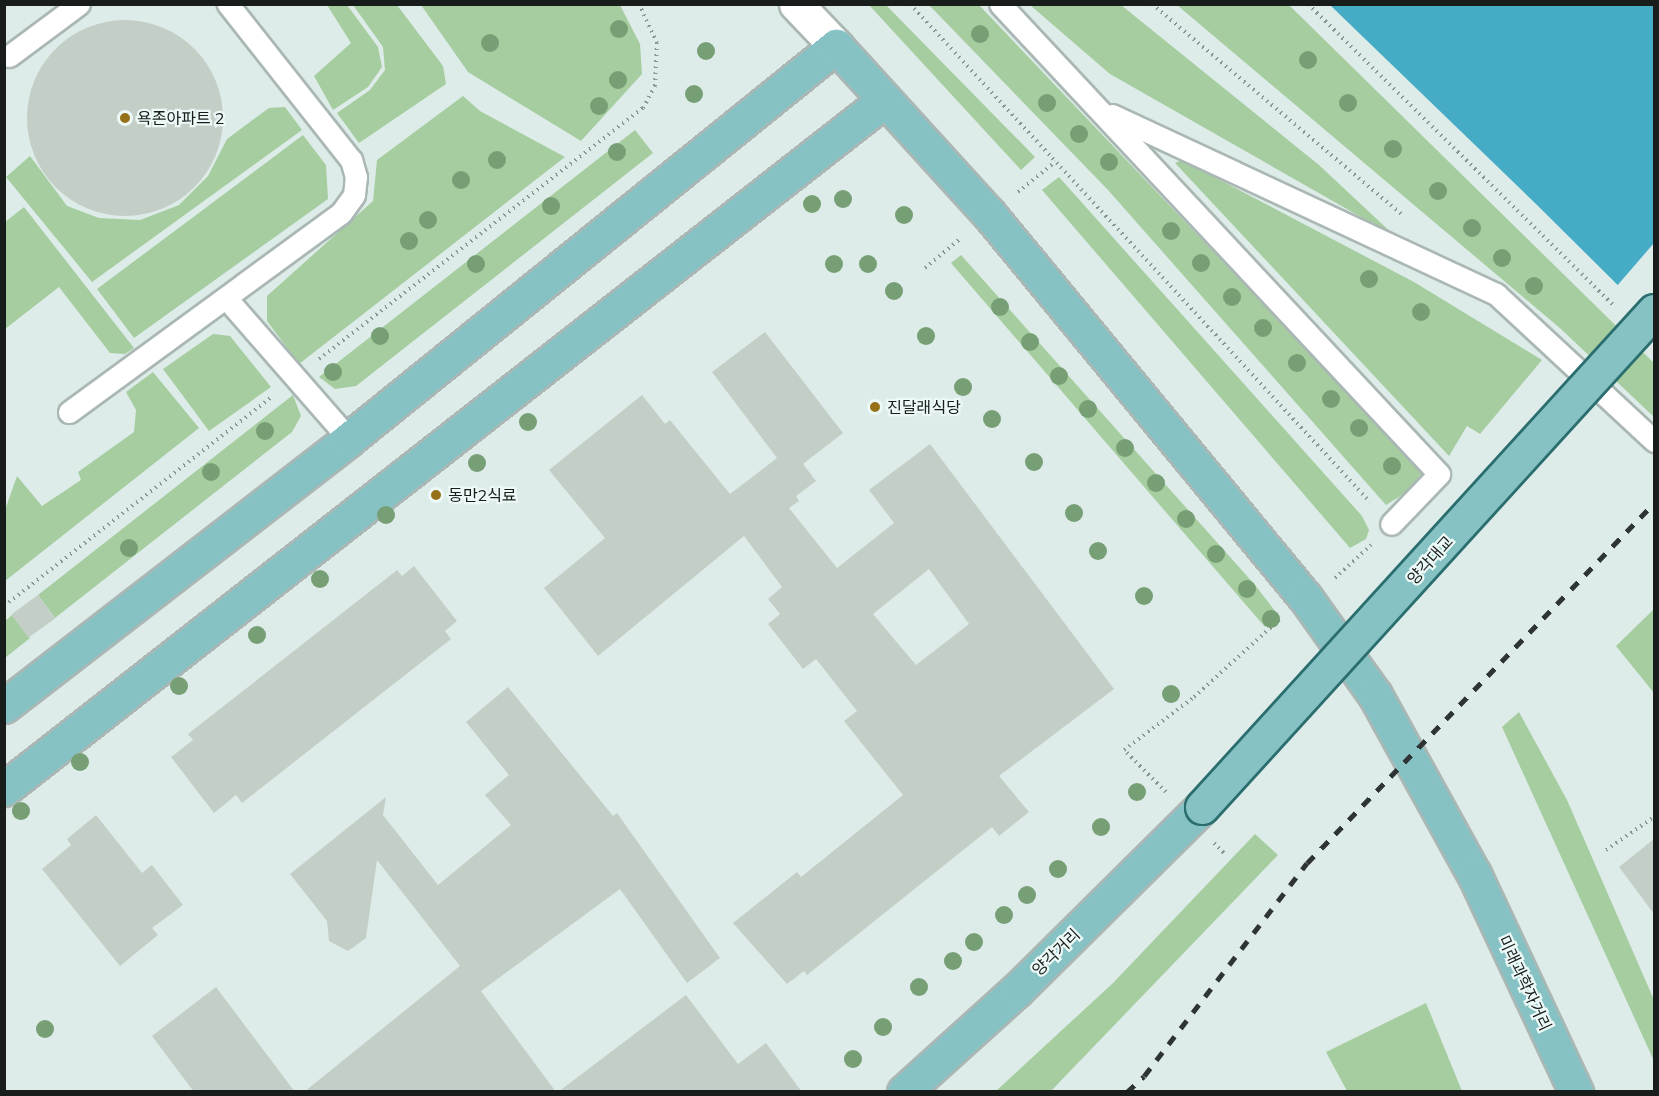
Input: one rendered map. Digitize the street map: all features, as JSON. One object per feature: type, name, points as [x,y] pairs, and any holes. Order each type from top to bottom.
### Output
[{"type":"main road","points":[[4,706],[350,439],[836,46],[796,4]]},
{"type":"main road","name":"미래과학자거리","points":[[836,46],[989,214],[1305,597],[1375,695],[1474,874],[1576,1092]]},
{"type":"main road","points":[[4,789],[885,100]]},
{"type":"main road","name":"양각대교","points":[[1202,807],[1654,310]]},
{"type":"main road","name":"양각거리","points":[[904,1092],[1017,990],[1202,807]]},
{"type":"lane","points":[[9,56],[79,4]]},
{"type":"lane","points":[[69,412],[341,213],[354,195],[356,177],[351,160],[228,4]]},
{"type":"lane","points":[[1000,4],[1104,111],[1222,246],[1439,474],[1391,524]]},
{"type":"lane","points":[[1104,111],[1496,294],[1654,441]]},
{"type":"lane","points":[[226,298],[350,439]]},
{"type":"path","points":[[4,606],[643,108],[655,86],[657,43],[639,4]]},
{"type":"path","points":[[910,4],[1391,524]]},
{"type":"path","points":[[1152,4],[1405,218]]},
{"type":"path","points":[[1308,4],[1615,307]]},
{"type":"path","points":[[1163,789],[1124,750],[1230,663]]},
{"type":"path","points":[[1606,850],[1654,817]]},
{"type":"green space","points":[[327,5],[347,5],[378,47],[382,67],[368,87],[333,110],[314,76],[351,43]]},
{"type":"green space","points":[[353,5],[397,5],[443,66],[446,84],[359,143],[337,113],[370,90],[385,70],[383,47]]},
{"type":"green space","points":[[421,5],[620,5],[640,44],[642,74],[581,141],[468,72]]},
{"type":"green space","points":[[869,5],[886,5],[1035,157],[1021,170]]},
{"type":"green space","points":[[929,5],[979,5],[1423,472],[1405,493],[1386,505],[1108,190]]},
{"type":"green space","points":[[1030,5],[1121,5],[1319,165],[1396,237],[1110,74]]},
{"type":"green space","points":[[1177,5],[1289,5],[1654,363],[1654,417],[1561,329]]},
{"type":"green space","points":[[463,96],[480,111],[565,157],[299,364],[267,321],[267,296],[373,201],[377,160]]},
{"type":"green space","points":[[285,107],[302,130],[92,282],[6,177],[30,156],[67,206],[99,218],[140,220],[179,205],[208,176],[227,139],[269,108]]},
{"type":"green space","points":[[635,130],[653,153],[356,386],[335,389],[319,377]]},
{"type":"green space","points":[[303,135],[326,165],[328,199],[134,338],[97,289]]},
{"type":"green space","points":[[1182,160],[1414,282],[1542,360],[1480,434],[1467,426],[1449,456],[1175,163]]},
{"type":"green space","points":[[1059,177],[1362,516],[1369,530],[1366,539],[1350,548],[1042,190]]},
{"type":"green space","points":[[24,207],[134,348],[125,354],[110,353],[59,287],[5,329],[5,222]]},
{"type":"green space","points":[[961,255],[1255,585],[1279,616],[1265,627],[951,263]]},
{"type":"green space","points":[[213,334],[230,336],[271,387],[209,431],[163,369]]},
{"type":"green space","points":[[153,372],[199,428],[5,581],[5,510],[17,476],[42,506],[81,480],[78,472],[134,432],[136,410],[126,392]]},
{"type":"green space","points":[[293,395],[301,416],[292,432],[55,618],[38,595]]},
{"type":"green space","points":[[1654,609],[1654,693],[1616,646]]},
{"type":"green space","points":[[12,615],[30,638],[5,658],[5,621]]},
{"type":"green space","points":[[1519,712],[1567,800],[1654,1000],[1654,1061],[1502,727]]},
{"type":"green space","points":[[1255,834],[1278,855],[1051,1091],[996,1091],[1113,983]]},
{"type":"green space","points":[[1426,1003],[1462,1091],[1347,1091],[1326,1052]]},
{"type":"water","points":[[1330,5],[1654,5],[1654,321],[1536,204]]},
{"type":"pier","points":[[1654,243],[1654,324],[1616,287]]},
{"type":"building","name":"욕존아파트 2","points":[[125,20],[153,24],[171,32],[187,42],[201,56],[219,90],[223,118],[219,146],[211,164],[201,180],[187,194],[153,212],[125,216],[97,212],[79,204],[63,194],[49,180],[31,146],[27,118],[31,90],[39,72],[49,56],[63,42],[97,24]]},
{"type":"building","points":[[765,332],[843,433],[803,464],[816,481],[796,496],[799,501],[789,508],[837,568],[894,523],[869,490],[930,444],[1114,689],[999,776],[1029,812],[999,836],[992,827],[807,975],[804,971],[787,984],[733,923],[797,872],[801,877],[903,795],[844,721],[857,711],[816,659],[803,669],[768,624],[780,614],[768,599],[782,587],[744,536],[598,656],[544,588],[605,538],[549,470],[642,395],[665,424],[670,420],[730,494],[777,458],[712,372]],"holes":[[[929,569],[969,624],[916,665],[873,614]]]},
{"type":"building","points":[[414,566],[457,621],[445,631],[451,639],[242,803],[236,795],[214,813],[171,757],[193,740],[188,734],[397,570],[402,576]]},
{"type":"building","points":[[38,595],[55,618],[28,638],[11,614]]},
{"type":"building","points":[[508,687],[613,816],[617,813],[720,958],[687,983],[620,889],[481,991],[556,1092],[304,1092],[460,966],[377,860],[366,938],[348,951],[329,941],[327,921],[290,874],[386,797],[383,815],[438,885],[511,825],[485,795],[509,775],[466,722]]},
{"type":"building","points":[[96,815],[142,873],[152,865],[183,905],[152,928],[158,935],[120,966],[42,869],[71,845],[67,839]]},
{"type":"building","points":[[1654,839],[1654,914],[1619,867]]},
{"type":"building","points":[[216,987],[295,1092],[194,1092],[152,1036]]},
{"type":"building","points":[[686,995],[738,1064],[766,1043],[802,1092],[558,1092]]},
{"type":"railway","points":[[1127,1092],[1144,1076],[1307,863],[1654,503]]},
{"type":"place","name":"욕존아파트 2","points":[[125,118]]},
{"type":"place","name":"진달래식당","points":[[875,407]]},
{"type":"place","name":"동만2식료","points":[[436,495]]}]
